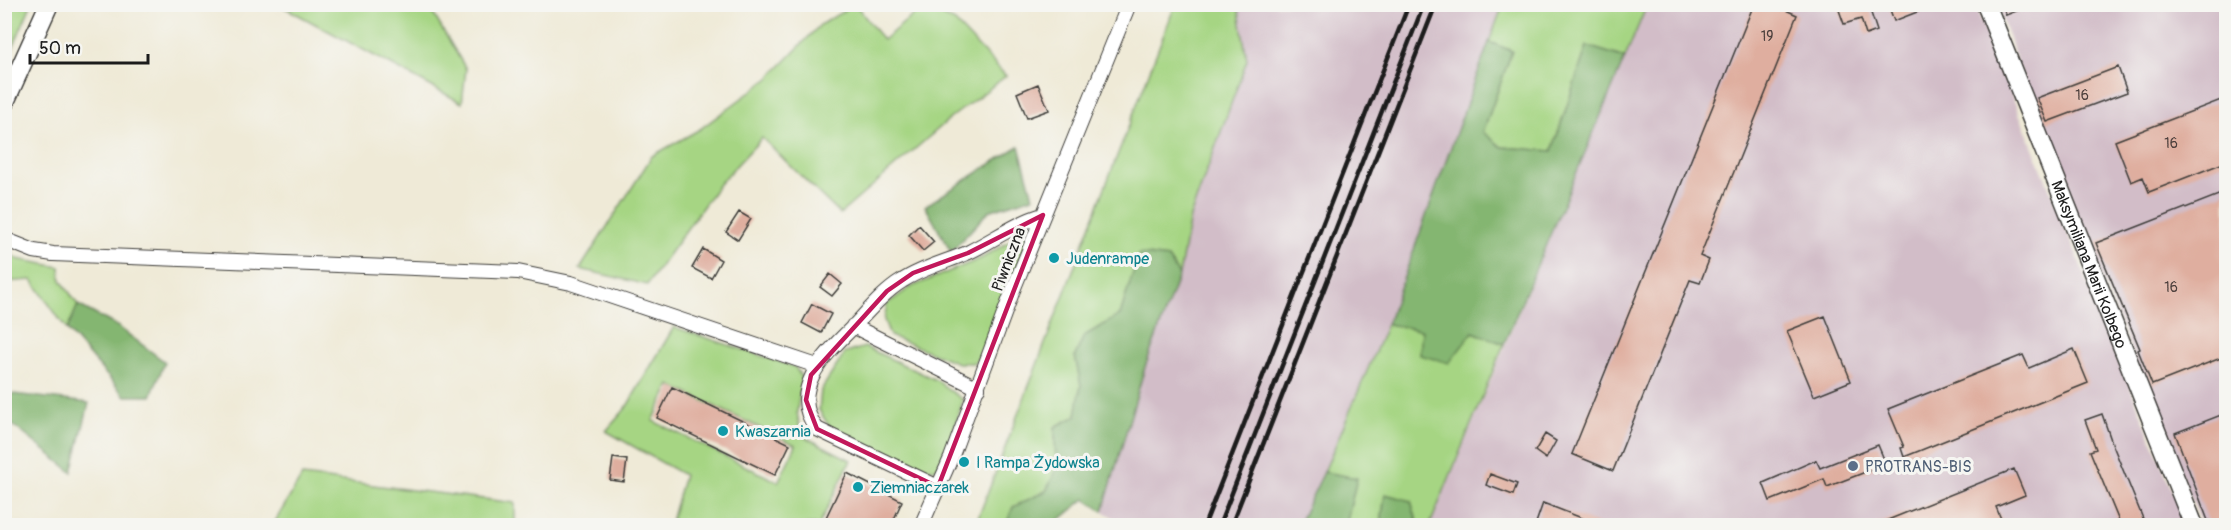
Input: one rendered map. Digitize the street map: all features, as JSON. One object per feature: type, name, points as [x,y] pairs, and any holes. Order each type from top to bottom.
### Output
[{"type":"street","points":[[4,104],[49,4]]},
{"type":"street","name":"Piwniczna","points":[[921,525],[978,388],[1043,215],[1129,4]]},
{"type":"street","name":"Maksymiliana Marii Kolbego","points":[[1986,4],[2194,525]]},
{"type":"street","points":[[938,487],[817,429],[810,417],[806,400],[809,382],[817,366],[887,291],[914,273],[968,253],[1018,224],[1043,215]]},
{"type":"street","points":[[4,239],[34,251],[53,254],[471,269],[545,276],[736,336],[817,366]]},
{"type":"street","points":[[853,326],[978,388]]},
{"type":"highlighted area","points":[[1043,215],[938,487],[817,429],[806,400],[811,375],[887,291],[913,273],[968,253]]},
{"type":"shaded area","points":[[1647,4],[1975,5],[2186,525],[1430,526]]},
{"type":"shaded area","points":[[1238,5],[1503,5],[1387,324],[1324,472],[1298,525],[1125,525],[1103,511],[1145,367],[1179,275],[1190,217],[1247,60]]},
{"type":"shaded area","points":[[1997,5],[2226,5],[2226,525],[2202,525],[2039,123]]},
{"type":"green space","points":[[5,4],[31,5],[5,66],[5,31],[10,23],[5,22]]},
{"type":"green space","points":[[855,4],[883,40],[924,6],[955,22],[1006,76],[952,117],[840,214],[762,138],[719,184],[647,285],[580,269],[652,156],[700,129],[769,78],[820,25]]},
{"type":"green space","points":[[280,5],[428,5],[466,69],[462,103]]},
{"type":"green space","points":[[1175,5],[1238,5],[1247,60],[1190,217],[1179,275],[1168,258],[1139,254],[1120,315],[1084,336],[1075,356],[1081,385],[1076,416],[1055,427],[1056,470],[1046,491],[1013,507],[1006,525],[975,526]]},
{"type":"green space","points":[[1503,5],[1647,5],[1625,58],[1587,46],[1552,151],[1502,147],[1483,132],[1512,51],[1489,42]]},
{"type":"green space","points":[[1489,42],[1512,51],[1483,132],[1502,147],[1552,151],[1587,46],[1625,58],[1504,344],[1473,332],[1449,363],[1420,355],[1422,330],[1387,324]]},
{"type":"green space","points":[[1019,146],[1033,197],[989,211],[951,252],[925,206]]},
{"type":"green space","points":[[1026,231],[1026,241],[988,345],[974,363],[958,363],[890,336],[884,320],[887,304],[911,287],[982,258]]},
{"type":"green space","points":[[5,250],[17,259],[60,267],[61,280],[78,305],[67,330],[32,280],[5,282]]},
{"type":"green space","points":[[1139,254],[1168,258],[1179,275],[1145,367],[1103,511],[1085,499],[1053,525],[1006,525],[1013,507],[1046,491],[1056,470],[1055,427],[1076,416],[1081,385],[1075,356],[1084,336],[1120,315]]},
{"type":"green space","points":[[78,305],[117,326],[165,362],[151,396],[125,396],[67,330]]},
{"type":"green space","points":[[1387,324],[1423,330],[1473,332],[1504,344],[1430,525],[1418,525],[1411,501],[1385,494],[1381,525],[1346,525],[1357,478],[1324,472]]},
{"type":"green space","points":[[674,327],[795,367],[802,378],[797,412],[801,435],[851,460],[819,525],[670,525],[684,475],[606,431],[626,408]],"holes":[[[670,385],[796,445],[778,482],[653,421]]]},
{"type":"green space","points":[[865,347],[936,380],[963,400],[944,461],[936,469],[914,469],[830,428],[819,410],[821,390],[845,353]]},
{"type":"green space","points":[[5,393],[89,403],[72,472],[5,419]]},
{"type":"green space","points":[[1324,472],[1357,478],[1346,525],[1298,525]]},
{"type":"green space","points":[[302,476],[515,503],[515,525],[273,525]]},
{"type":"green space","points":[[1385,494],[1411,501],[1418,525],[1381,525]]},
{"type":"building","points":[[1754,4],[1772,4],[1797,15],[1700,256],[1709,260],[1700,283],[1690,280],[1613,471],[1572,454]]},
{"type":"building","points":[[1842,4],[1868,4],[1877,31],[1866,35],[1861,19],[1844,24],[1839,10]]},
{"type":"building","points":[[1888,4],[1929,4],[1930,7],[1894,21]]},
{"type":"building","points":[[2002,4],[2032,4],[2032,5],[2006,15]]},
{"type":"building","points":[[2118,67],[2127,92],[2047,122],[2037,98]]},
{"type":"building","points":[[1038,84],[1049,110],[1027,118],[1017,93]]},
{"type":"building","points":[[2226,98],[2226,162],[2149,192],[2143,177],[2131,182],[2115,141]]},
{"type":"building","points":[[2226,192],[2226,356],[2152,385],[2138,350],[2140,349],[2096,243]]},
{"type":"building","points":[[739,212],[751,219],[738,240],[726,232]]},
{"type":"building","points":[[919,225],[934,242],[923,251],[909,235]]},
{"type":"building","points":[[703,249],[721,260],[711,278],[692,268]]},
{"type":"building","points":[[830,274],[842,284],[832,296],[820,287]]},
{"type":"building","points":[[812,304],[831,314],[821,333],[802,323]]},
{"type":"building","points":[[1825,316],[1851,381],[1814,396],[1787,331]]},
{"type":"building","points":[[2074,349],[2088,383],[1904,457],[1901,448],[1904,447],[1888,409],[2023,355],[2029,368]]},
{"type":"building","name":"Kwaszarnia","points":[[672,387],[790,444],[775,475],[657,418]]},
{"type":"building","points":[[2226,413],[2226,526],[2210,526],[2175,433]]},
{"type":"building","points":[[2102,414],[2146,526],[2121,526],[2090,451],[2096,449],[2085,420]]},
{"type":"building","points":[[1545,434],[1556,441],[1546,459],[1535,451]]},
{"type":"building","points":[[1878,445],[1886,464],[1827,487],[1824,479],[1770,501],[1763,483],[1816,460],[1820,468]]},
{"type":"building","points":[[613,458],[627,460],[624,482],[610,480]]},
{"type":"building","points":[[2014,469],[2025,495],[1996,507],[2004,526],[1873,526]]},
{"type":"building","name":"Ziemniaczarek","points":[[847,473],[902,501],[891,526],[822,526]]},
{"type":"building","points":[[1490,474],[1517,484],[1513,495],[1486,485]]},
{"type":"building","points":[[1543,503],[1600,526],[1541,526],[1536,523]]},
{"type":"railway","points":[[1204,526],[1409,4]]},
{"type":"railway","points":[[1219,526],[1424,4]]},
{"type":"railway","points":[[1231,526],[1436,4]]},
{"type":"place","name":"Judenrampe","points":[[1054,258]]},
{"type":"place","name":"Kwaszarnia","points":[[723,431]]},
{"type":"place","name":"I Rampa Żydowska","points":[[964,462]]},
{"type":"place","name":"PROTRANS-BIS","points":[[1853,466]]},
{"type":"place","name":"Ziemniaczarek","points":[[858,487]]}]
